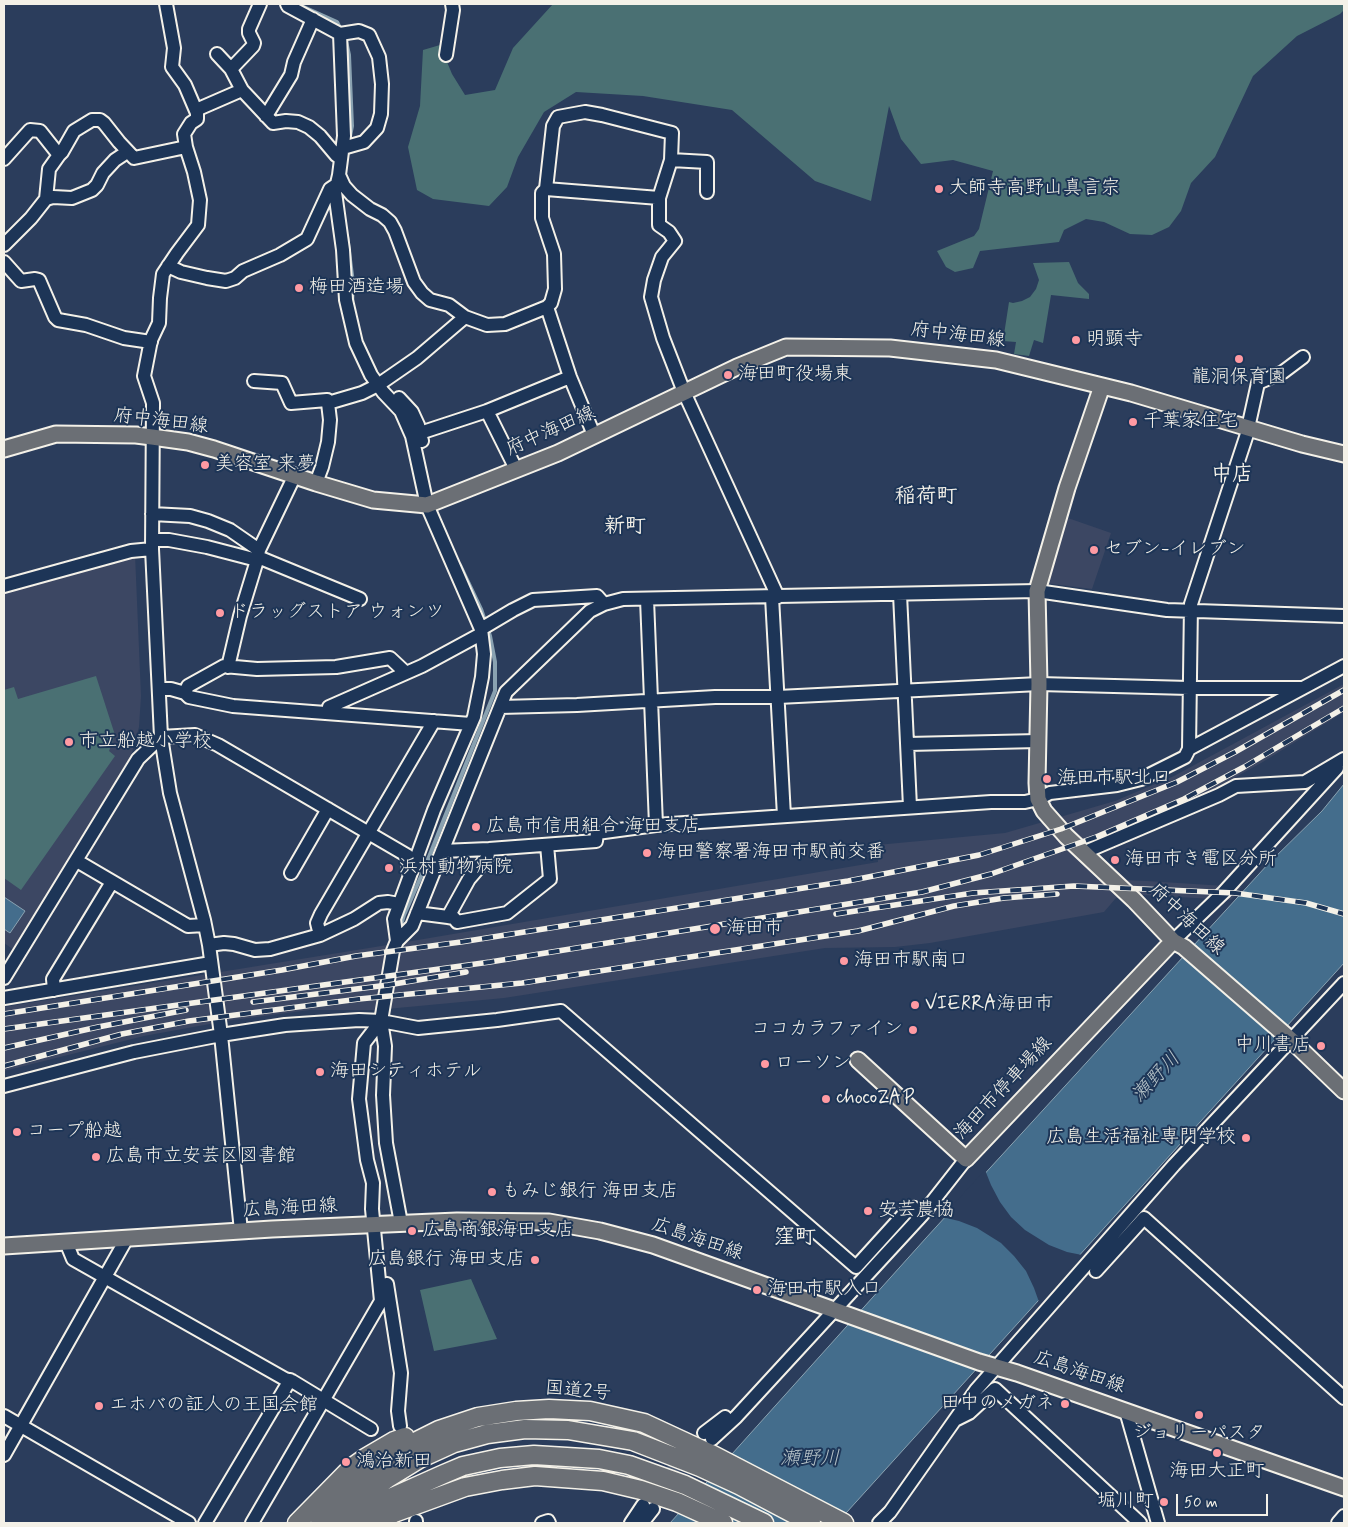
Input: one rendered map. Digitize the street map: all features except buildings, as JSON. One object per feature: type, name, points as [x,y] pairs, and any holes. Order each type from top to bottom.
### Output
[{"type":"highway","name":"国道2号","points":[[411,1441],[478,1417],[549,1408],[590,1411],[644,1423],[710,1442],[844,1523]]},
{"type":"highway","points":[[297,1523],[351,1468],[394,1442],[411,1441],[439,1450],[454,1443],[487,1434],[525,1429],[568,1430],[633,1440],[739,1485],[811,1523]]},
{"type":"highway","points":[[320,1523],[344,1497],[411,1441]]},
{"type":"highway","points":[[328,1523],[388,1478],[411,1441]]},
{"type":"highway","points":[[352,1523],[388,1499],[463,1466],[500,1458],[534,1455],[599,1459],[629,1465],[686,1485],[764,1523]]},
{"type":"highway","points":[[377,1523],[394,1513],[465,1487],[535,1476],[604,1481],[641,1490],[677,1502],[723,1523]]},
{"type":"highway","points":[[391,1523],[424,1502]]},
{"type":"main road","name":"府中海田線","points":[[4,449],[56,434],[152,437],[188,442],[214,449],[373,500],[426,505],[558,453],[684,392],[786,347],[890,348],[996,360],[1132,393],[1302,444],[1344,454]]},
{"type":"main road","points":[[1038,800],[1038,591],[1067,488],[1102,386]]},
{"type":"main road","name":"府中海田線","points":[[1038,800],[1044,811],[1066,836],[1085,852],[1178,944],[1287,1037],[1344,1091]]},
{"type":"main road","name":"海田市停車場線","points":[[858,1060],[966,1159],[1178,944]]},
{"type":"main road","name":"広島海田線","points":[[4,1246],[241,1231],[457,1221],[549,1222],[600,1231],[654,1245],[979,1362],[997,1366],[1344,1488]]},
{"type":"street","points":[[166,4],[174,48],[172,67],[185,85],[196,110],[197,119],[191,122],[184,134],[200,200],[198,225],[163,274],[159,322],[151,342],[144,376],[153,403],[152,544],[161,737],[170,793],[209,945],[221,1034],[241,1231]]},
{"type":"street","points":[[231,69],[254,46],[249,29],[260,4]]},
{"type":"street","points":[[217,54],[231,69],[242,90],[273,123],[298,122],[309,127],[320,136],[336,155],[364,142],[377,128],[381,114],[382,84],[379,57],[368,34],[359,31],[340,34],[287,4]]},
{"type":"street","points":[[446,55],[454,10],[452,4]]},
{"type":"street","points":[[266,116],[291,75],[294,62],[313,19]]},
{"type":"street","points":[[340,34],[344,131],[335,192],[343,250],[346,300],[356,343],[371,375],[412,412],[420,433],[430,483],[423,486]]},
{"type":"street","points":[[196,110],[242,90]]},
{"type":"street","points":[[337,180],[352,195],[390,222],[414,282],[430,300],[449,306],[465,317],[487,325],[504,324],[547,307],[551,303],[556,289],[554,254],[542,218],[542,193],[546,189],[553,126],[558,117],[585,112],[672,133],[671,160],[659,198],[659,225],[669,232],[675,241],[662,256],[654,280],[651,297],[660,331],[684,392],[775,597],[784,816]]},
{"type":"street","points":[[4,245],[31,218],[46,199],[49,168],[62,152],[74,131],[92,120],[100,120],[104,123],[134,158],[186,147]]},
{"type":"street","points":[[4,159],[30,130],[40,131],[58,155]]},
{"type":"street","points":[[46,199],[53,197],[72,198],[92,190],[97,186],[103,173],[115,160],[127,152]]},
{"type":"street","points":[[671,160],[707,162],[707,192]]},
{"type":"street","points":[[168,266],[181,272],[207,278],[226,281],[235,278],[243,271],[280,255],[308,239],[330,189],[337,180]]},
{"type":"street","points":[[546,189],[659,198]]},
{"type":"street","points":[[4,262],[21,281],[39,280],[54,317],[58,320],[86,325],[124,338],[151,342]]},
{"type":"street","points":[[547,307],[570,376],[594,435]]},
{"type":"street","points":[[254,382],[282,383],[291,403],[326,400],[328,403],[362,394],[417,358],[465,317]]},
{"type":"street","points":[[408,856],[433,846],[489,849],[596,841],[597,833],[656,825],[910,807],[1025,802],[1038,800],[1050,793],[1117,785],[1141,779],[1185,757],[1189,748],[1191,604],[1248,428],[1258,384],[1283,372],[1303,357]]},
{"type":"street","points":[[420,433],[487,411],[570,376]]},
{"type":"street","points":[[252,1523],[381,1301],[376,1241],[388,1224],[383,1095],[385,1046],[381,1021],[393,951],[397,941],[412,926],[417,913],[433,846],[481,721],[484,628],[426,505],[412,436],[401,411],[381,383]]},
{"type":"street","points":[[316,483],[328,442],[330,420],[328,403]]},
{"type":"street","points":[[487,411],[516,469]]},
{"type":"street","points":[[228,667],[240,616],[258,556],[295,475]]},
{"type":"street","points":[[152,514],[190,516],[208,521],[230,530],[258,556]]},
{"type":"street","points":[[4,586],[169,540],[258,556],[360,599]]},
{"type":"street","points":[[397,941],[394,919],[409,880],[433,846],[434,810],[481,721],[500,707],[506,692],[590,610],[604,604],[623,600],[646,599],[1038,591],[1167,610],[1344,616]]},
{"type":"street","points":[[900,594],[910,807]]},
{"type":"street","points":[[329,713],[329,707],[406,673],[533,600],[597,596],[604,604]]},
{"type":"street","points":[[646,599],[656,825]]},
{"type":"street","points":[[185,693],[188,686],[224,666],[257,669],[336,667],[390,658],[406,673]]},
{"type":"street","points":[[1189,748],[1306,688],[1344,666]]},
{"type":"street","points":[[500,707],[715,697],[778,697],[1039,684],[1189,688],[1306,688]]},
{"type":"street","points":[[159,689],[171,688],[185,693],[189,697],[233,706],[434,722],[481,721]]},
{"type":"street","points":[[320,935],[317,923],[321,914],[434,722]]},
{"type":"street","points":[[4,978],[138,759],[161,737],[195,735],[218,745],[408,856]]},
{"type":"street","points":[[908,744],[1038,742]]},
{"type":"street","points":[[1085,852],[1236,786],[1305,782],[1344,760]]},
{"type":"street","points":[[1178,944],[1344,760]]},
{"type":"street","points":[[291,872],[328,809]]},
{"type":"street","points":[[417,913],[454,918],[457,922],[507,912],[550,879],[547,845]]},
{"type":"street","points":[[448,917],[469,879],[487,858],[489,849]]},
{"type":"street","points":[[408,856],[409,880]]},
{"type":"street","points":[[77,861],[188,926],[205,925]]},
{"type":"street","points":[[54,990],[53,979],[112,882]]},
{"type":"street","points":[[209,945],[224,943],[255,950],[270,949],[320,935],[380,904],[388,902],[399,904]]},
{"type":"street","points":[[4,998],[210,963]]},
{"type":"street","points":[[879,1523],[890,1512],[976,1390],[1115,1241],[1180,1158],[1287,1037],[1344,983]]},
{"type":"street","points":[[4,1086],[134,1052],[221,1034],[307,1022],[381,1021],[418,1028],[561,1011],[856,1267],[905,1213],[914,1208],[922,1215]]},
{"type":"street","points":[[381,1021],[364,1043],[359,1099],[367,1160],[373,1183],[372,1210],[388,1224]]},
{"type":"street","points":[[710,1442],[755,1395],[841,1312],[966,1159]]},
{"type":"street","points":[[1096,1271],[1115,1241],[1144,1218],[1344,1398]]},
{"type":"street","points":[[4,1455],[127,1238]]},
{"type":"street","points":[[376,1241],[382,1253],[401,1373],[398,1411],[411,1441]]},
{"type":"street","points":[[66,1242],[73,1259],[285,1379],[290,1380],[371,1429]]},
{"type":"street","points":[[206,1523],[290,1380]]},
{"type":"street","points":[[953,1421],[969,1413],[995,1389],[1140,1523]]},
{"type":"street","points":[[1126,1411],[1158,1523]]},
{"type":"street","points":[[4,1416],[189,1523]]},
{"type":"street","points":[[631,1523],[648,1507],[642,1523]]},
{"type":"street","points":[[1338,1523],[1344,1516]]},
{"type":"street","points":[[542,1523],[548,1521],[550,1523]]},
{"type":"shaded area","points":[[1065,517],[1111,533],[1092,589],[1045,583]]},
{"type":"shaded area","name":"市立船越小学校","points":[[135,554],[141,696],[139,727],[131,756],[14,950],[4,943],[4,590]]},
{"type":"shaded area","points":[[1344,684],[1344,712],[1261,763],[1196,799],[1073,854],[1097,879],[1241,887],[1231,900],[1143,895],[1116,898],[1104,912],[930,943],[895,947],[825,948],[504,998],[376,1010],[310,1010],[226,1021],[144,1036],[4,1071],[4,1007],[406,942],[878,862],[877,845],[1005,833],[1115,801],[1174,776]]},
{"type":"green space","points":[[553,4],[1344,4],[1344,10],[1340,14],[1297,36],[1253,76],[1215,157],[1191,183],[1181,211],[1169,227],[1152,235],[1130,234],[1104,222],[1086,219],[1064,230],[1059,242],[980,251],[973,268],[955,272],[946,267],[937,251],[974,236],[979,229],[993,171],[953,160],[921,164],[901,139],[889,106],[871,201],[815,181],[732,110],[643,96],[576,92],[544,112],[518,157],[507,187],[489,206],[433,199],[417,190],[408,147],[420,106],[423,50],[440,45],[452,74],[465,95],[495,90],[513,48]]},
{"type":"green space","points":[[1069,262],[1078,283],[1089,294],[1089,299],[1051,295],[1043,343],[1034,340],[1029,356],[1014,354],[1016,342],[1003,341],[1009,302],[1022,301],[1030,297],[1036,289],[1039,280],[1033,263]]},
{"type":"green space","points":[[96,676],[115,735],[109,751],[115,756],[21,890],[4,878],[4,690],[14,687],[18,699]]},
{"type":"green space","points":[[471,1279],[497,1339],[434,1351],[420,1290]]},
{"type":"water","name":"瀬野川","points":[[1344,784],[1344,963],[837,1523],[670,1523],[926,1238],[1269,863],[1322,811]]},
{"type":"water","points":[[4,897],[25,911],[10,933],[4,929]]},
{"type":"pier","points":[[985,1170],[1000,1202],[1011,1217],[1025,1230],[1049,1245],[1082,1255],[1039,1302],[1026,1271],[1001,1243],[977,1228],[942,1217]]},
{"type":"waterway","points":[[297,4],[337,22],[341,30]]},
{"type":"waterway","points":[[346,41],[349,55],[352,126],[349,141]]},
{"type":"waterway","points":[[347,236],[353,283],[352,304]]},
{"type":"waterway","points":[[401,925],[495,691],[495,662],[490,636],[481,609],[460,565]]},
{"type":"tunnel","points":[[648,1499],[704,1433]]},
{"type":"railway","points":[[4,1014],[282,970],[356,956],[461,942],[848,881],[979,855],[1061,829],[1177,782],[1235,752],[1344,690]]},
{"type":"railway","points":[[4,1029],[490,962],[922,892],[991,874],[1096,837],[1184,799],[1244,767],[1344,708]]},
{"type":"railway","points":[[836,914],[973,893],[1074,886],[1235,893],[1306,903],[1344,914]]},
{"type":"railway","points":[[4,1066],[122,1034],[189,1021],[359,999],[522,983],[858,931],[954,906],[1004,898],[1057,894]]},
{"type":"railway","points":[[253,1002],[388,985],[466,972]]},
{"type":"railway","points":[[4,1048],[186,1010]]},
{"type":"place","name":"大師寺高野山真言宗","points":[[939,189]]},
{"type":"place","name":"梅田酒造場","points":[[299,288]]},
{"type":"place","name":"明顕寺","points":[[1076,340]]},
{"type":"place","name":"龍洞保育園","points":[[1239,359]]},
{"type":"place","name":"海田町役場東","points":[[728,375]]},
{"type":"place","name":"千葉家住宅","points":[[1133,422]]},
{"type":"place","name":"美容室 来夢","points":[[205,465]]},
{"type":"place","name":"セブン-イレブン","points":[[1094,550]]},
{"type":"place","name":"ドラッグストア ウォンツ","points":[[220,613]]},
{"type":"place","name":"市立船越小学校","points":[[69,742]]},
{"type":"place","name":"海田市駅北口","points":[[1047,779]]},
{"type":"place","name":"広島市信用組合 海田支店","points":[[476,827]]},
{"type":"place","name":"海田警察署海田市駅前交番","points":[[647,853]]},
{"type":"place","name":"海田市き電区分所","points":[[1115,860]]},
{"type":"place","name":"浜村動物病院","points":[[389,868]]},
{"type":"place","name":"海田市","points":[[715,929]]},
{"type":"place","name":"海田市駅南口","points":[[844,961]]},
{"type":"place","name":"VIERRA海田市","points":[[915,1005]]},
{"type":"place","name":"ココカラファイン","points":[[913,1030]]},
{"type":"place","name":"中川書店","points":[[1321,1046]]},
{"type":"place","name":"ローソン","points":[[765,1064]]},
{"type":"place","name":"海田シティホテル","points":[[320,1072]]},
{"type":"place","name":"chocoZAP","points":[[826,1099]]},
{"type":"place","name":"コープ船越","points":[[17,1132]]},
{"type":"place","name":"広島生活福祉専門学校","points":[[1246,1138]]},
{"type":"place","name":"広島市立安芸区図書館","points":[[96,1157]]},
{"type":"place","name":"もみじ銀行 海田支店","points":[[492,1192]]},
{"type":"place","name":"安芸農協","points":[[868,1211]]},
{"type":"place","name":"広島商銀海田支店","points":[[412,1231]]},
{"type":"place","name":"広島銀行 海田支店","points":[[535,1260]]},
{"type":"place","name":"海田市駅入口","points":[[757,1290]]},
{"type":"place","name":"田中のメガネ","points":[[1065,1404]]},
{"type":"place","name":"エホバの証人の王国会館","points":[[99,1406]]},
{"type":"place","name":"ジョリーパスタ","points":[[1199,1415]]},
{"type":"place","name":"海田大正町","points":[[1217,1453]]},
{"type":"place","name":"鴻治新田","points":[[346,1462]]},
{"type":"place","name":"堀川町","points":[[1164,1502]]},
{"type":"district","name":"中店","points":[[1232,476]]},
{"type":"district","name":"稲荷町","points":[[926,498]]},
{"type":"district","name":"新町","points":[[625,528]]},
{"type":"district","name":"窪町","points":[[795,1239]]}]
